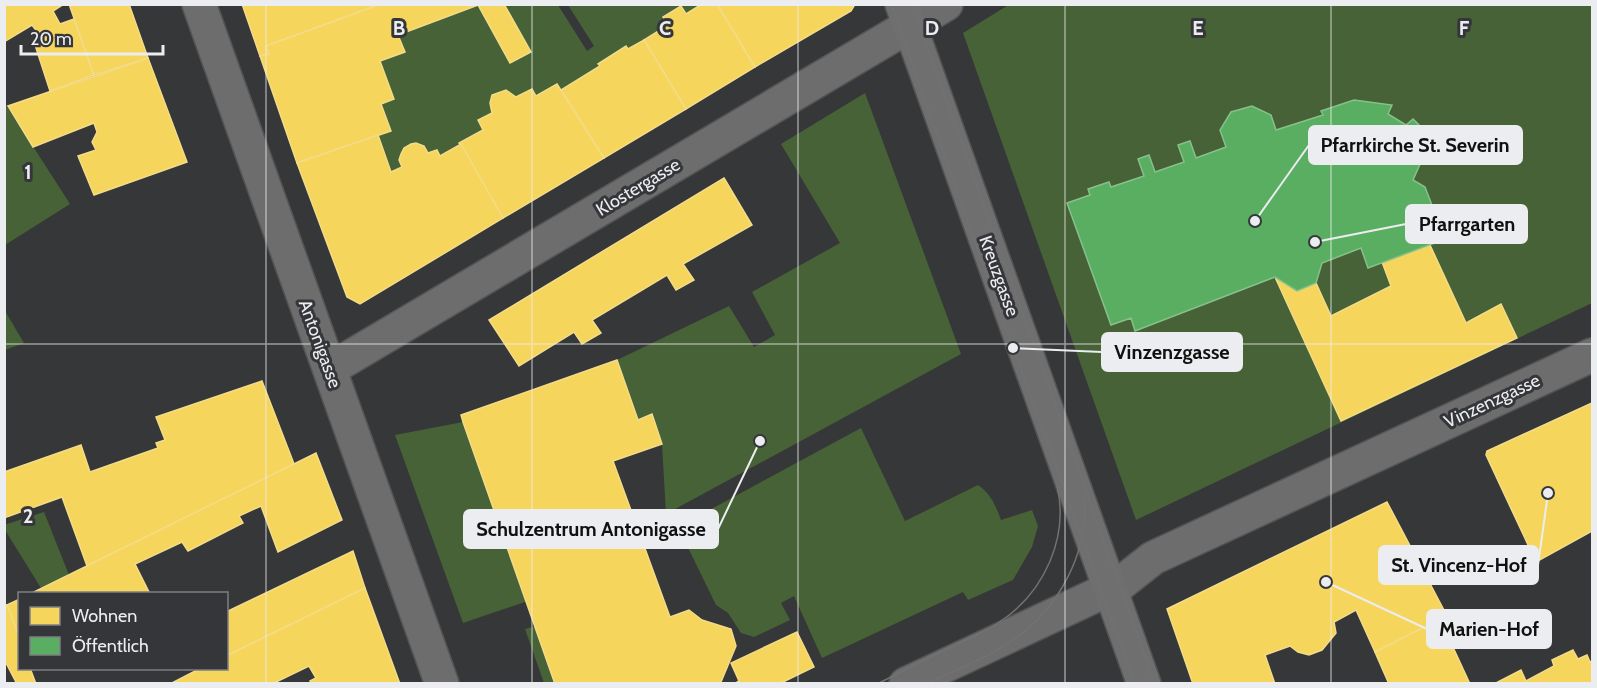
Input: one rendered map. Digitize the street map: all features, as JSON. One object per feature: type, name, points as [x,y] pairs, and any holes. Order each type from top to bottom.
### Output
[{"type":"street","name":"Antonigasse","points":[[199,4],[442,684]]},
{"type":"street","name":"Klostergasse","points":[[330,369],[906,16],[946,4]]},
{"type":"street","name":"Kreuzgasse","points":[[906,16],[1144,684]]},
{"type":"street","name":"Vinzenzgasse","points":[[906,684],[1120,584],[1153,558],[1593,355]]},
{"type":"green space","points":[[1010,4],[1592,5],[1592,303],[1136,520],[963,33]]},
{"type":"green space","points":[[478,5],[510,63],[531,51],[504,5],[558,5],[587,51],[594,46],[568,5],[702,5],[686,14],[681,7],[663,17],[668,25],[561,90],[557,84],[536,96],[532,89],[516,97],[506,90],[492,95],[490,103],[492,113],[478,120],[483,130],[440,156],[437,150],[428,153],[424,146],[409,146],[400,156],[402,167],[391,172],[378,135],[391,130],[381,104],[394,98],[380,61],[405,52],[398,35]]},
{"type":"green space","points":[[865,93],[961,354],[666,514],[662,444],[652,414],[638,420],[617,360],[729,306],[754,347],[775,335],[752,292],[840,243],[781,144]]},
{"type":"green space","points":[[4,101],[70,204],[5,245],[4,245]]},
{"type":"green space","points":[[5,311],[24,343],[4,350]]},
{"type":"green space","points":[[463,422],[528,601],[463,623],[395,435]]},
{"type":"green space","points":[[861,428],[905,521],[978,485],[992,501],[1001,520],[1032,510],[1038,526],[1032,547],[1013,580],[968,600],[963,592],[822,658],[794,596],[781,603],[790,620],[754,637],[741,633],[728,613],[716,605],[678,527]]},
{"type":"green space","points":[[44,512],[69,575],[41,588],[4,525]]},
{"type":"green space","points":[[536,626],[555,683],[544,683],[525,629]]},
{"type":"building: Wohnen","points":[[4,4],[64,4],[53,11],[60,24],[74,19],[94,75],[50,91],[35,45],[44,41],[32,25],[4,42]]},
{"type":"building: Wohnen","points":[[69,4],[129,4],[148,58],[94,75]]},
{"type":"building: Wohnen","points":[[242,4],[381,4],[266,46],[269,54],[260,56]]},
{"type":"building: Wohnen","points":[[381,4],[504,4],[531,52],[510,63],[478,5],[398,35],[405,52],[380,61],[394,99],[381,104],[391,131],[297,163],[260,56],[269,54],[266,46]]},
{"type":"building: Wohnen","points":[[702,4],[717,4],[755,67],[686,109],[644,40],[668,25],[663,17],[681,6],[686,14]]},
{"type":"building: Wohnen","points":[[717,4],[854,4],[854,6],[851,11],[755,67]]},
{"type":"building: Wohnen","points":[[644,40],[686,109],[604,158],[561,90],[600,66],[598,64],[626,46],[628,49]]},
{"type":"building: Wohnen","points":[[148,58],[187,162],[94,195],[78,156],[96,150],[92,142],[97,132],[94,123],[33,147],[8,106]]},
{"type":"building: Wohnen","points":[[557,84],[604,158],[503,218],[459,143],[483,130],[478,120],[492,113],[490,103],[492,95],[506,90],[516,97],[532,89],[536,96]]},
{"type":"building: Wohnen","points":[[378,135],[391,172],[402,167],[399,160],[401,154],[404,148],[411,144],[424,146],[428,153],[437,150],[440,156],[461,144],[503,218],[360,304],[347,297],[297,163]]},
{"type":"building: Wohnen","points":[[724,178],[752,225],[683,264],[694,280],[676,290],[667,275],[592,320],[601,333],[582,344],[574,332],[519,366],[489,320]]},
{"type":"building: Wohnen","points":[[1430,245],[1466,323],[1501,304],[1517,338],[1341,421],[1275,277],[1297,291],[1316,283],[1331,316],[1391,286],[1382,262]]},
{"type":"building: Wohnen","points":[[617,360],[638,420],[652,414],[662,444],[613,461],[670,617],[689,610],[702,620],[731,629],[736,646],[721,682],[718,684],[555,684],[463,422],[461,415]]},
{"type":"building: Wohnen","points":[[262,381],[294,464],[87,566],[62,497],[4,518],[4,472],[81,445],[90,472],[158,448],[156,443],[165,440],[156,417]]},
{"type":"building: Wohnen","points":[[1592,403],[1592,531],[1536,562],[1486,455],[1487,451]]},
{"type":"building: Wohnen","points":[[316,453],[342,520],[278,552],[261,506],[239,516],[243,523],[188,551],[182,542],[135,564],[149,592],[34,592]]},
{"type":"building: Wohnen","points":[[1387,502],[1447,616],[1375,652],[1356,610],[1334,622],[1336,633],[1322,650],[1309,655],[1298,652],[1290,646],[1265,655],[1275,684],[1193,684],[1167,609]]},
{"type":"building: Wohnen","points":[[353,551],[365,588],[228,655],[228,611]]},
{"type":"building: Wohnen","points":[[365,588],[400,684],[311,684],[310,681],[316,678],[309,666],[272,684],[170,684],[197,670],[228,670],[228,655]]},
{"type":"building: Wohnen","points":[[18,600],[18,634],[7,605]]},
{"type":"building: Wohnen","points":[[7,605],[18,634],[18,670],[31,670],[36,684],[17,684],[4,659],[4,606]]},
{"type":"building: Wohnen","points":[[1440,619],[1470,684],[1389,684],[1375,652]]},
{"type":"building: Wohnen","points":[[797,632],[814,667],[779,684],[734,684],[739,681],[731,663]]},
{"type":"building: Wohnen","points":[[1573,650],[1578,659],[1587,655],[1590,662],[1592,661],[1592,684],[1494,684],[1521,670],[1526,681],[1554,666],[1552,660]]},
{"type":"building: Öffentlich","points":[[1354,100],[1392,105],[1388,114],[1406,125],[1413,119],[1419,125],[1412,131],[1420,154],[1429,153],[1430,161],[1421,162],[1413,180],[1425,187],[1445,239],[1368,268],[1361,248],[1322,263],[1316,283],[1297,291],[1275,277],[1135,331],[1131,318],[1111,325],[1067,203],[1090,195],[1088,189],[1109,182],[1111,187],[1144,176],[1138,159],[1149,155],[1155,172],[1184,162],[1178,145],[1190,141],[1196,158],[1226,147],[1220,130],[1231,112],[1252,106],[1271,115],[1276,130],[1323,115],[1321,111]]},
{"type":"tram line","points":[[891,4],[1135,684]]},
{"type":"tram line","points":[[912,4],[1155,684]]},
{"type":"tram line","points":[[877,684],[991,627],[1017,609],[1041,578],[1056,543],[1060,524],[1057,485]]},
{"type":"tram line","points":[[926,684],[971,664],[1013,640],[1044,613],[1057,596],[1076,558],[1085,517],[1084,496]]},
{"type":"place","name":"Pfarrkirche St. Severin","points":[[1255,221]]},
{"type":"place","name":"Pfarrgarten","points":[[1315,242]]},
{"type":"place","name":"Vinzenzgasse","points":[[1013,348]]},
{"type":"place","name":"Schulzentrum Antonigasse","points":[[760,441]]},
{"type":"place","name":"St. Vincenz-Hof","points":[[1548,493]]},
{"type":"place","name":"Marien-Hof","points":[[1326,582]]}]
